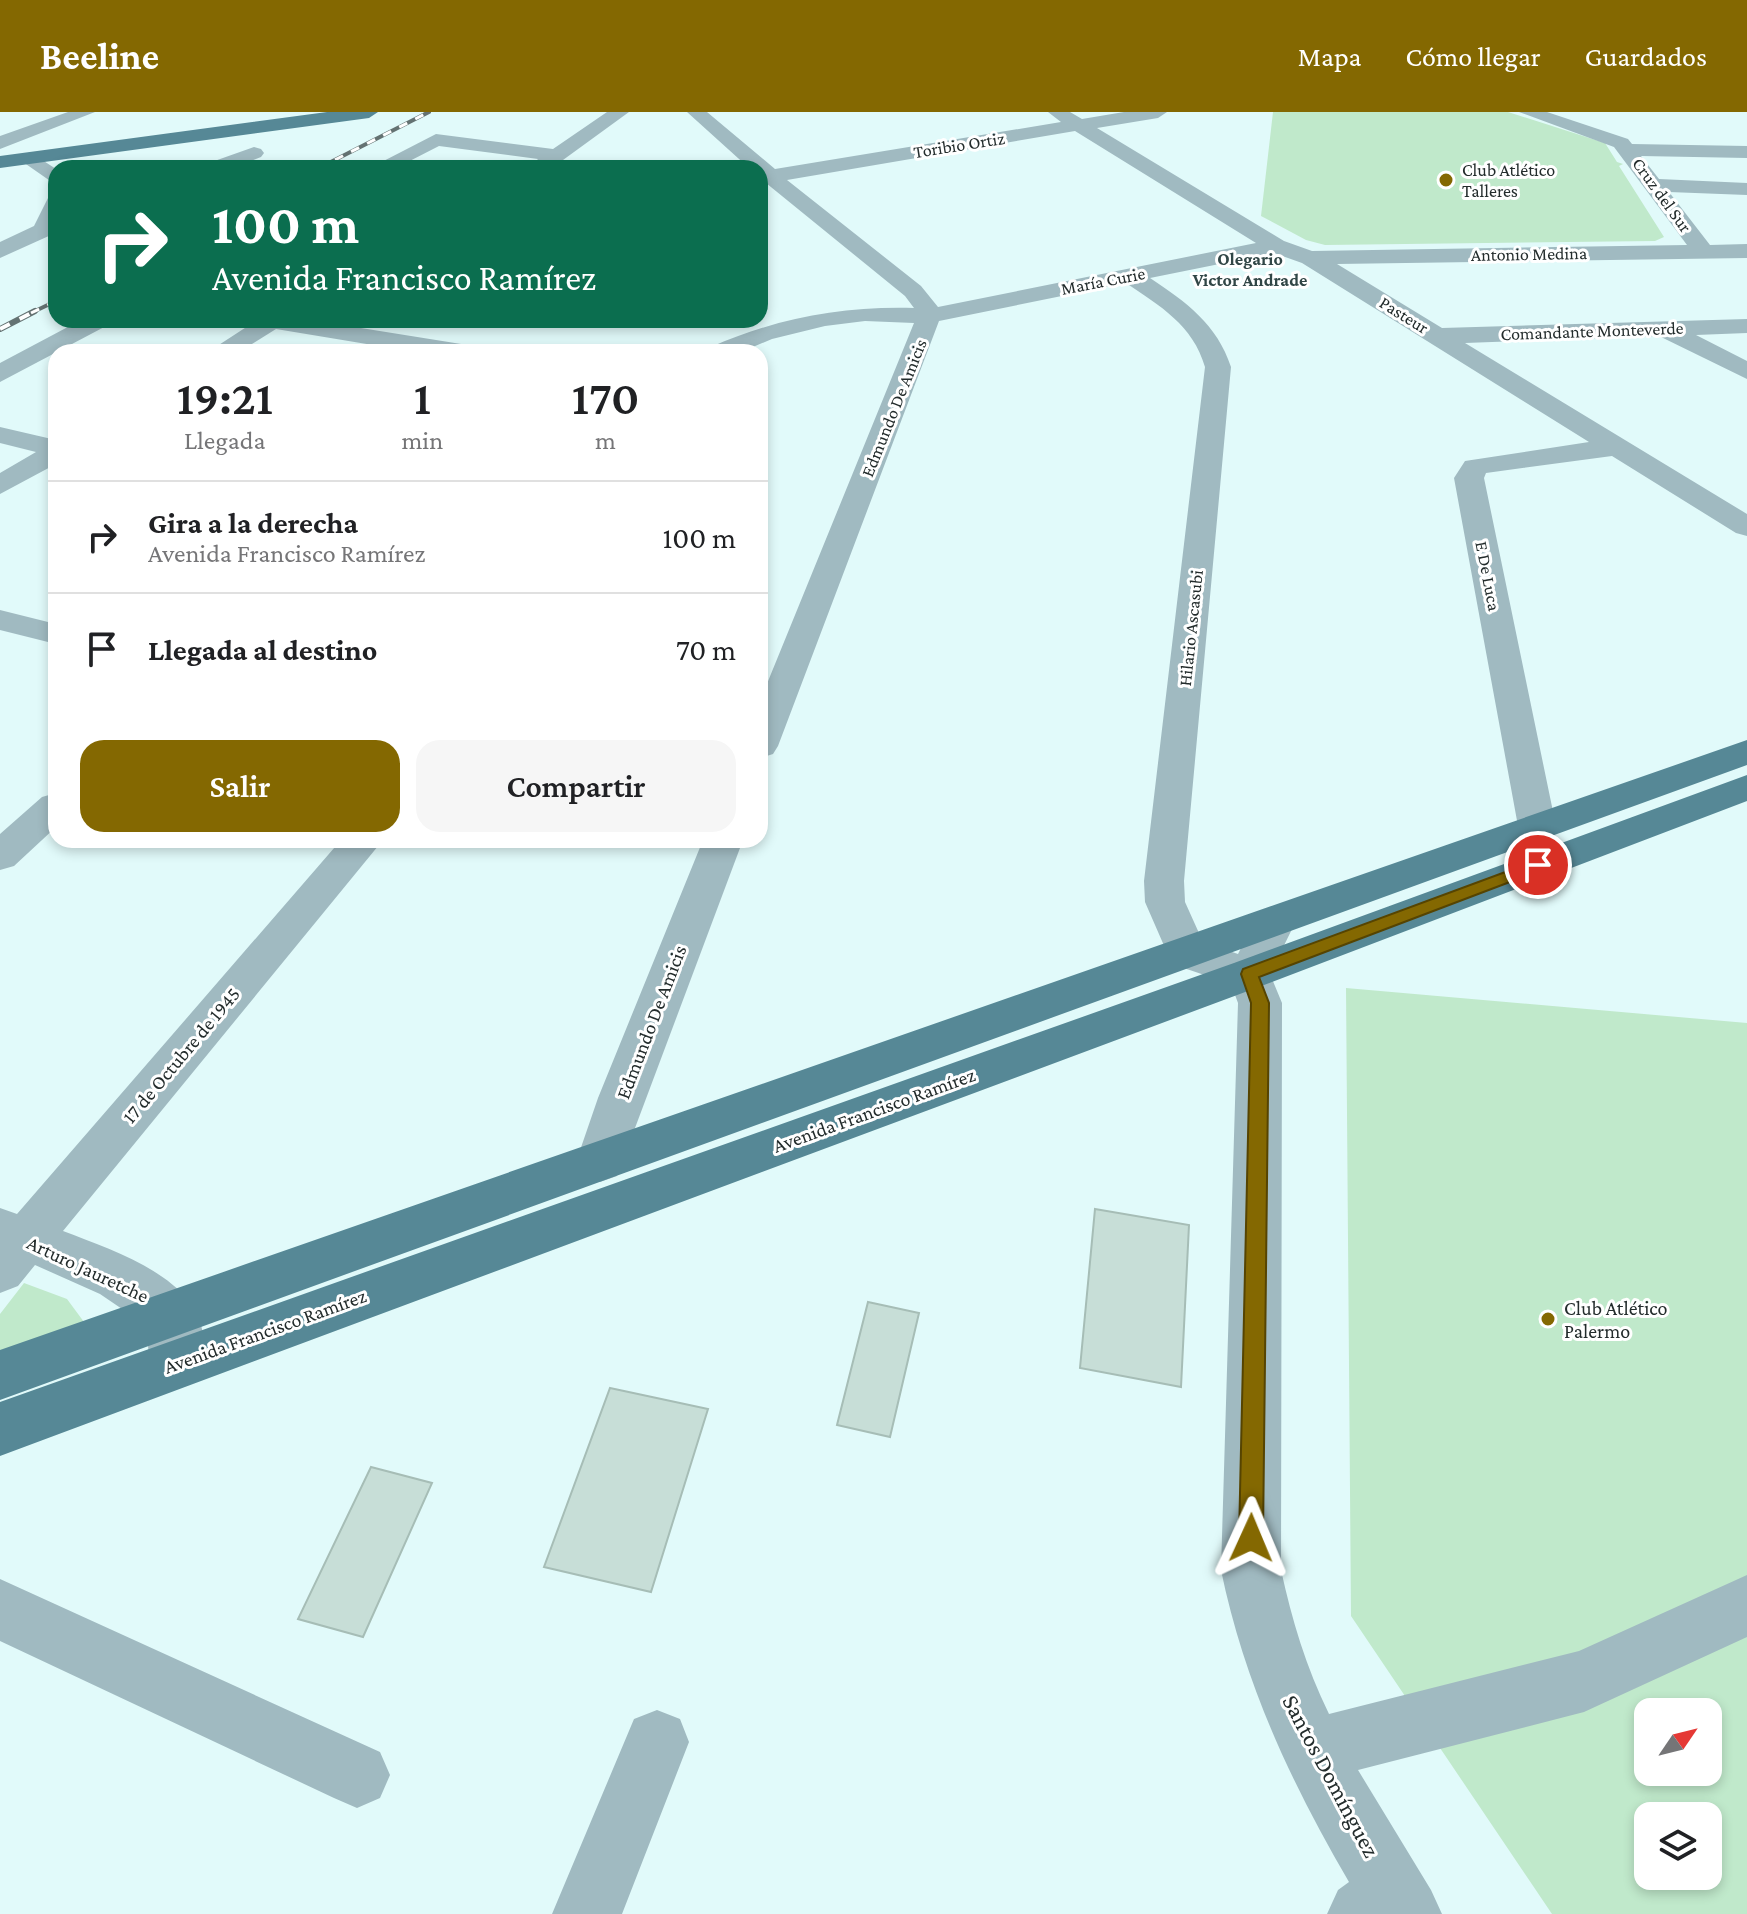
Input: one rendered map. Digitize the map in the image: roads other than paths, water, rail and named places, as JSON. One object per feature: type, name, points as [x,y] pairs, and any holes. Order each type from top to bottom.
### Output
[{"type":"main road","points":[[135,144],[226,117],[369,112]]},
{"type":"main road","points":[[0,162],[173,139],[226,117]]},
{"type":"main road","name":"Avenida Francisco Ramírez","points":[[0,1429],[173,1339],[600,1162],[1747,752]]},
{"type":"main road","name":"Avenida Francisco Ramírez","points":[[0,1375],[173,1339],[1249,974],[1747,787]]},
{"type":"street","points":[[0,143],[86,112]]},
{"type":"street","points":[[552,160],[620,112]]},
{"type":"street","name":"Edmundo De Amicis","points":[[696,112],[747,160]]},
{"type":"street","name":"Pasteur","points":[[1057,112],[1276,246],[1310,258],[1747,527]]},
{"type":"street","name":"Toribio Ortiz","points":[[768,177],[1158,112]]},
{"type":"street","name":"Cruz del Sur","points":[[1528,112],[1612,139],[1628,150],[1702,250]]},
{"type":"street","points":[[396,160],[436,140],[559,156]]},
{"type":"street","points":[[1628,150],[1747,152]]},
{"type":"street","points":[[235,160],[254,153]]},
{"type":"street","points":[[30,158],[48,173]]},
{"type":"street","name":"Edmundo De Amicis","points":[[768,179],[913,291],[923,300],[929,316],[768,726]]},
{"type":"street","points":[[1654,185],[1747,189]]},
{"type":"street","points":[[0,251],[48,227]]},
{"type":"street","name":"María Curie","points":[[929,316],[1276,246]]},
{"type":"street","name":"Antonio Medina","points":[[1310,258],[1747,251]]},
{"type":"street","name":"Hilario Ascasubi","points":[[1129,275],[1180,311],[1206,334],[1214,348],[1218,367],[1164,881],[1165,902],[1187,953]]},
{"type":"street","points":[[739,344],[764,333],[844,315],[929,316]]},
{"type":"street","name":"Comandante Monteverde","points":[[1437,336],[1747,326]]},
{"type":"street","points":[[55,344],[84,328]]},
{"type":"street","points":[[234,344],[261,328]]},
{"type":"street","points":[[315,328],[412,344]]},
{"type":"street","points":[[1663,328],[1747,371]]},
{"type":"street","points":[[0,374],[48,348]]},
{"type":"street","points":[[0,435],[48,448]]},
{"type":"street","name":"E De Luca","points":[[1537,826],[1469,478],[1475,467],[1484,465],[1614,447]]},
{"type":"street","points":[[0,485],[48,455]]},
{"type":"street","points":[[0,620],[48,632]]},
{"type":"street","points":[[0,856],[48,813]]},
{"type":"street","name":"17 de Octubre de 1945","points":[[9,1246],[356,848]]},
{"type":"street","name":"Edmundo De Amicis","points":[[600,1162],[621,1098],[720,848]]},
{"type":"street","points":[[1187,953],[1249,974],[1274,923]]},
{"type":"street","name":"Santos Domínguez","points":[[1249,974],[1260,1003],[1251,1570],[1258,1610],[1274,1664],[1387,1907]]},
{"type":"street","name":"Arturo Jauretche","points":[[9,1246],[117,1277],[155,1299],[173,1339]]},
{"type":"street","points":[[1312,1750],[1584,1681],[1747,1605]]},
{"type":"street","points":[[0,1609],[357,1775]]},
{"type":"street","points":[[587,1914],[657,1742]]},
{"type":"railway","points":[[335,160],[429,112]]},
{"type":"railway","points":[[33,312],[48,305]]},
{"type":"railway","points":[[0,329],[33,312]]},
{"type":"place","name":"Club Atlético Talleres","points":[[1446,180]]},
{"type":"place","name":"Club Atlético Palermo","points":[[1548,1319]]},
{"type":"district","name":"Olegario Victor Andrade","points":[[1250,269]]}]
